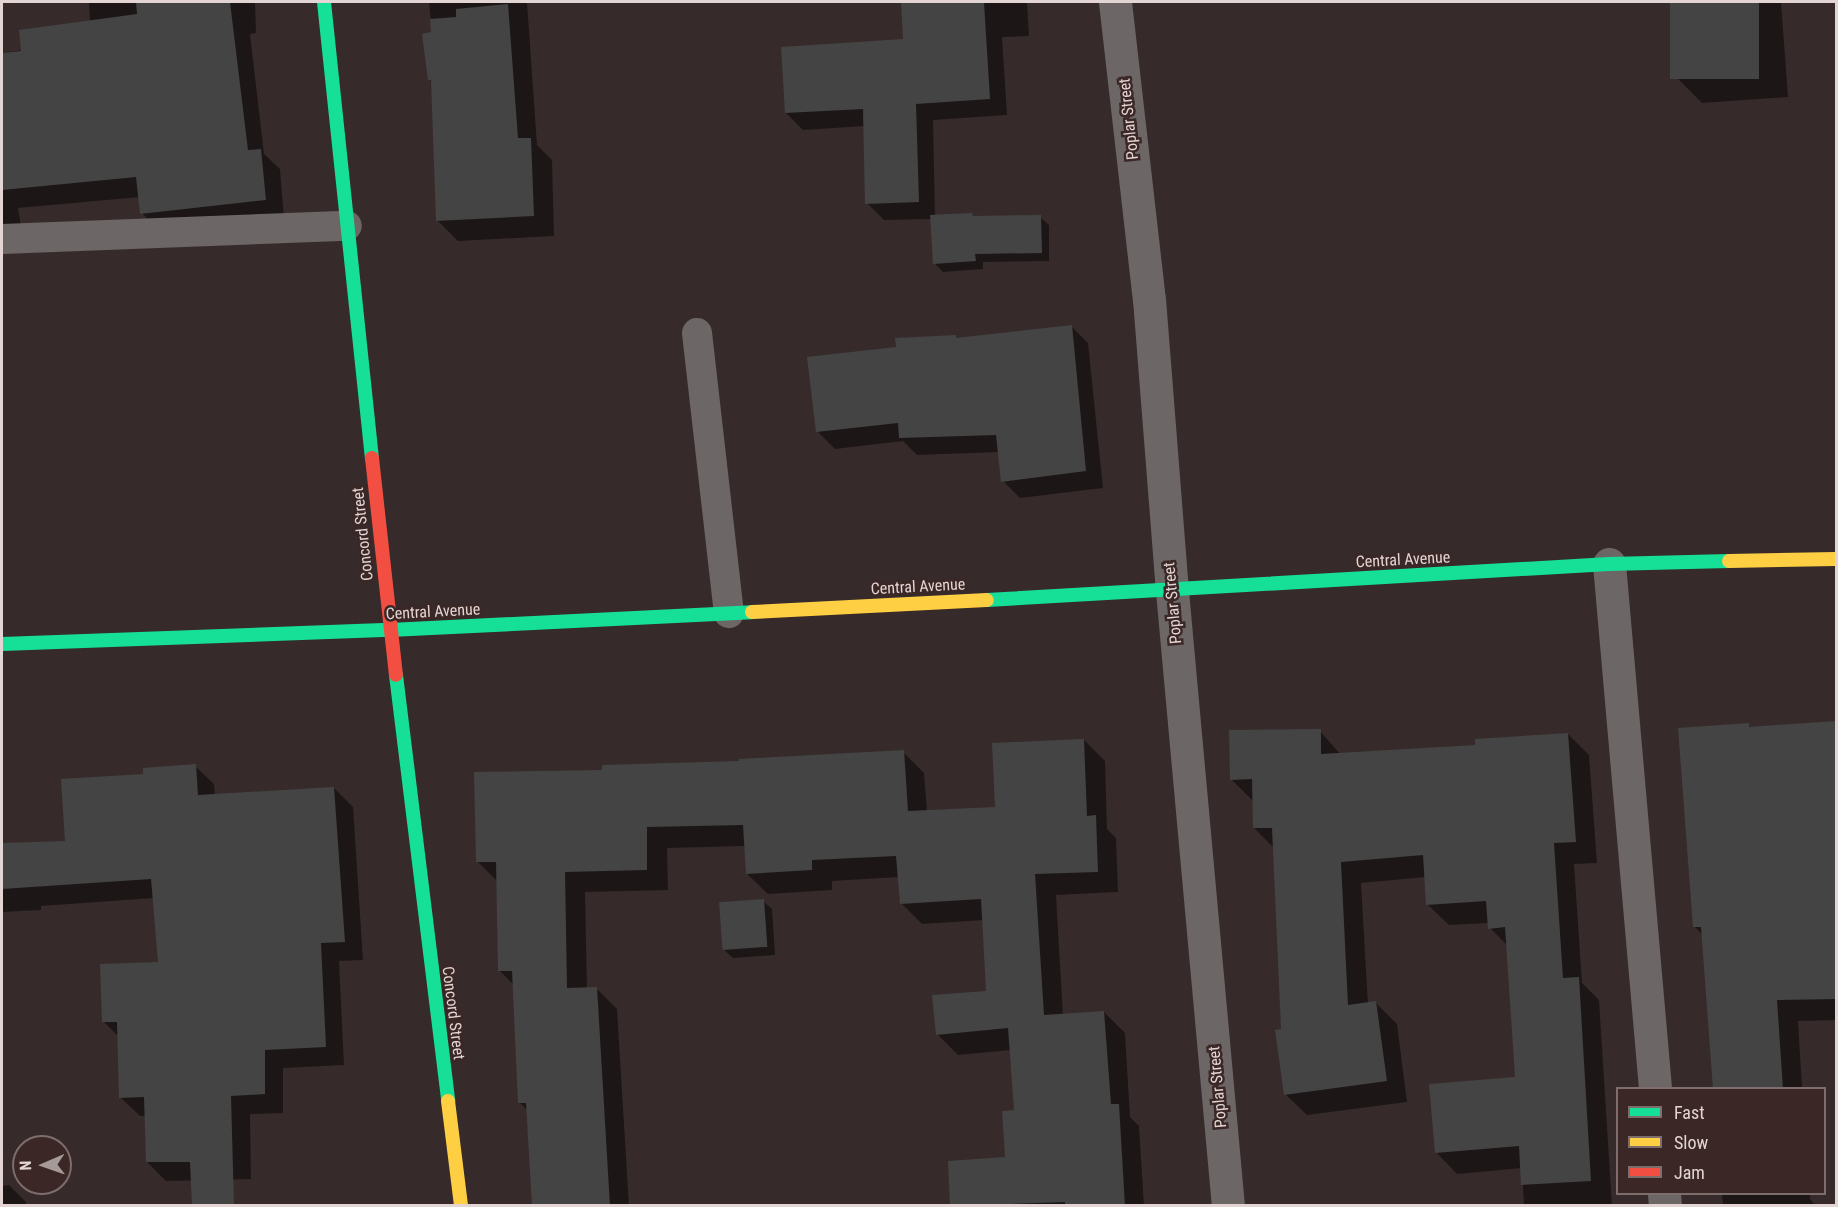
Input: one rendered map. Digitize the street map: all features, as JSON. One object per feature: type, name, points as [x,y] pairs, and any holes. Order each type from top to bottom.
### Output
[{"type":"street","name":"Concord Street","points":[[324,2],[390,630],[460,1206]]},
{"type":"street","name":"Poplar Street","points":[[1115,2],[1149,299],[1172,591],[1228,1206]]},
{"type":"street","name":"Central Avenue","points":[[2,644],[390,630],[1172,591],[1609,564],[1836,559]]},
{"type":"street","points":[[1609,564],[1655,1087]]},
{"type":"lane","points":[[2,239],[347,226]]},
{"type":"lane","points":[[697,333],[729,613]]},
{"type":"building","points":[[136,2],[230,2],[248,150],[261,149],[266,200],[140,214],[136,177],[2,190],[2,53],[21,51],[19,30],[137,14]]},
{"type":"building","points":[[901,2],[984,2],[990,99],[916,104],[919,202],[865,204],[863,109],[785,113],[781,47],[903,39]]},
{"type":"building","points":[[1670,2],[1759,2],[1759,79],[1670,79]]},
{"type":"building","points":[[508,4],[518,138],[531,138],[534,216],[436,221],[431,80],[428,80],[422,34],[431,32],[430,19],[456,17],[456,9]]},
{"type":"building","points":[[972,213],[973,216],[1041,215],[1042,253],[975,254],[976,261],[933,264],[930,215]]},
{"type":"building","points":[[1072,325],[1086,471],[1001,482],[996,435],[899,438],[898,423],[816,432],[807,357],[896,347],[895,338],[956,335],[956,338]]},
{"type":"building","points":[[1836,721],[1836,999],[1777,1000],[1783,1087],[1713,1087],[1701,927],[1693,927],[1678,728],[1749,723],[1749,727]]},
{"type":"building","points":[[1321,729],[1321,754],[1475,745],[1475,739],[1568,733],[1576,842],[1554,843],[1563,978],[1579,977],[1591,1181],[1521,1185],[1519,1146],[1435,1153],[1429,1084],[1515,1077],[1505,927],[1488,929],[1486,901],[1426,905],[1423,855],[1341,862],[1348,1005],[1376,1001],[1387,1081],[1284,1095],[1275,1030],[1281,1029],[1272,828],[1253,828],[1252,779],[1230,780],[1229,730]]},
{"type":"building","points":[[1084,739],[1087,816],[1096,815],[1098,872],[1035,874],[1044,1015],[1104,1011],[1111,1104],[1119,1104],[1125,1206],[1065,1206],[1065,1202],[950,1206],[948,1161],[1005,1157],[1002,1111],[1014,1110],[1008,1028],[936,1035],[932,995],[986,991],[981,899],[900,904],[896,856],[812,860],[812,870],[746,874],[743,825],[647,827],[647,870],[565,872],[567,988],[597,987],[610,1206],[532,1206],[526,1103],[518,1103],[512,971],[498,971],[496,862],[476,862],[474,772],[602,770],[602,765],[739,761],[739,759],[904,750],[908,811],[995,807],[992,743]]},
{"type":"building","points":[[196,764],[198,795],[334,787],[345,942],[321,943],[326,1047],[265,1050],[265,1094],[231,1096],[234,1206],[192,1206],[190,1162],[146,1162],[144,1097],[119,1098],[117,1022],[102,1022],[100,964],[158,962],[151,879],[2,889],[2,843],[65,841],[61,779],[143,774],[143,768]]},
{"type":"building","points":[[764,899],[767,947],[722,950],[719,902]]},
{"type":"traffic: fast","points":[[324,2],[372,458]]},
{"type":"traffic: fast","points":[[987,600],[1609,564],[1729,561]]},
{"type":"traffic: fast","points":[[2,644],[390,630],[752,612]]},
{"type":"traffic: fast","points":[[396,675],[448,1101]]},
{"type":"traffic: slow","points":[[1729,561],[1836,559]]},
{"type":"traffic: slow","points":[[752,612],[987,600]]},
{"type":"traffic: slow","points":[[448,1101],[461,1206]]},
{"type":"traffic: jam","points":[[372,458],[396,675]]}]
